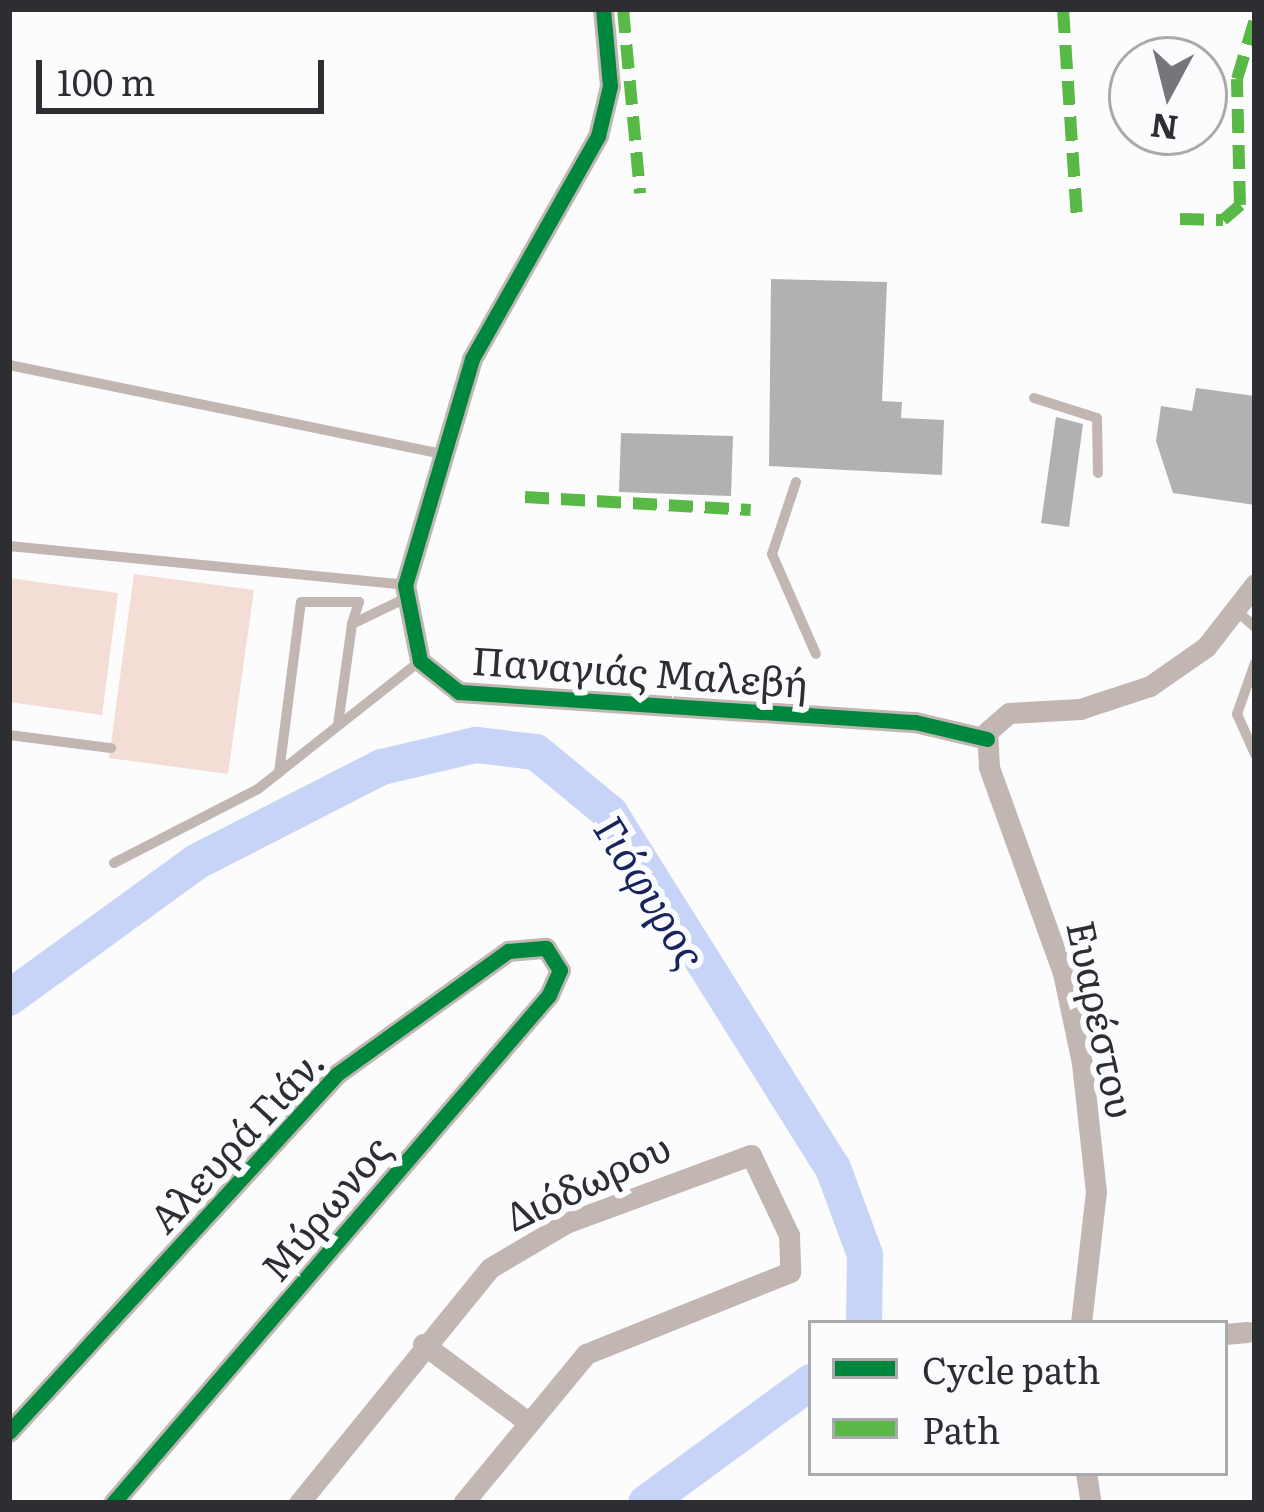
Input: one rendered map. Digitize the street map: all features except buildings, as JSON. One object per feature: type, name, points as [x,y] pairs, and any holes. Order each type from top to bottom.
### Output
[{"type":"street","name":"Παναγιάς Μαλεβή","points":[[603,9],[610,86],[598,136],[472,359],[444,454],[406,592],[420,661],[459,692],[915,722],[986,739]]},
{"type":"street","points":[[986,739],[998,716],[1080,709],[1150,686],[1196,656],[1255,584]]},
{"type":"street","name":"Ευαρέστου","points":[[986,739],[1063,973],[1082,1064],[1096,1192],[1082,1320]]},
{"type":"street","name":"Αλευρά Γιάν.","points":[[9,1432],[337,1074],[508,951],[546,948]]},
{"type":"street","name":"Μύρωνος","points":[[113,1503],[549,995],[560,970],[546,948]]},
{"type":"street","name":"Διόδωρου","points":[[298,1503],[423,1344],[490,1268],[526,1244],[737,1153],[762,1168],[792,1267],[586,1354],[528,1422]]},
{"type":"street","points":[[423,1344],[528,1422],[463,1503]]},
{"type":"lane","points":[[9,365],[444,454]]},
{"type":"lane","points":[[1034,398],[1097,418],[1098,473]]},
{"type":"lane","points":[[796,482],[772,554],[816,654]]},
{"type":"lane","points":[[9,546],[406,592]]},
{"type":"lane","points":[[352,624],[406,592]]},
{"type":"lane","points":[[279,773],[301,602],[359,602],[338,725]]},
{"type":"lane","points":[[1237,611],[1255,627]]},
{"type":"lane","points":[[114,863],[279,773],[420,661]]},
{"type":"lane","points":[[1255,662],[1237,714],[1255,754]]},
{"type":"lane","points":[[9,735],[111,748]]},
{"type":"shaded area","points":[[134,574],[254,590],[228,774],[109,758]]},
{"type":"shaded area","points":[[9,578],[118,593],[102,715],[9,702]]},
{"type":"waterway","name":"Γιόφυρος","points":[[9,998],[196,862],[382,767],[476,745],[536,752],[610,813],[833,1168],[865,1255],[864,1320]]},
{"type":"waterway","name":"Γιόφυρος","points":[[646,1503],[808,1384]]},
{"type":"marked path","points":[[623,9],[640,193]]},
{"type":"marked path","points":[[1063,9],[1077,220]]},
{"type":"marked path","points":[[1180,219],[1223,220],[1240,205],[1237,79],[1255,19]]},
{"type":"marked path","points":[[525,497],[751,510]]},
{"type":"cycle path","points":[[603,9],[610,86],[598,136],[472,359],[405,585],[420,661],[459,692],[915,722],[987,739]]},
{"type":"cycle path","points":[[9,1432],[337,1074],[508,951],[546,948],[560,970],[549,995],[113,1503]]}]
